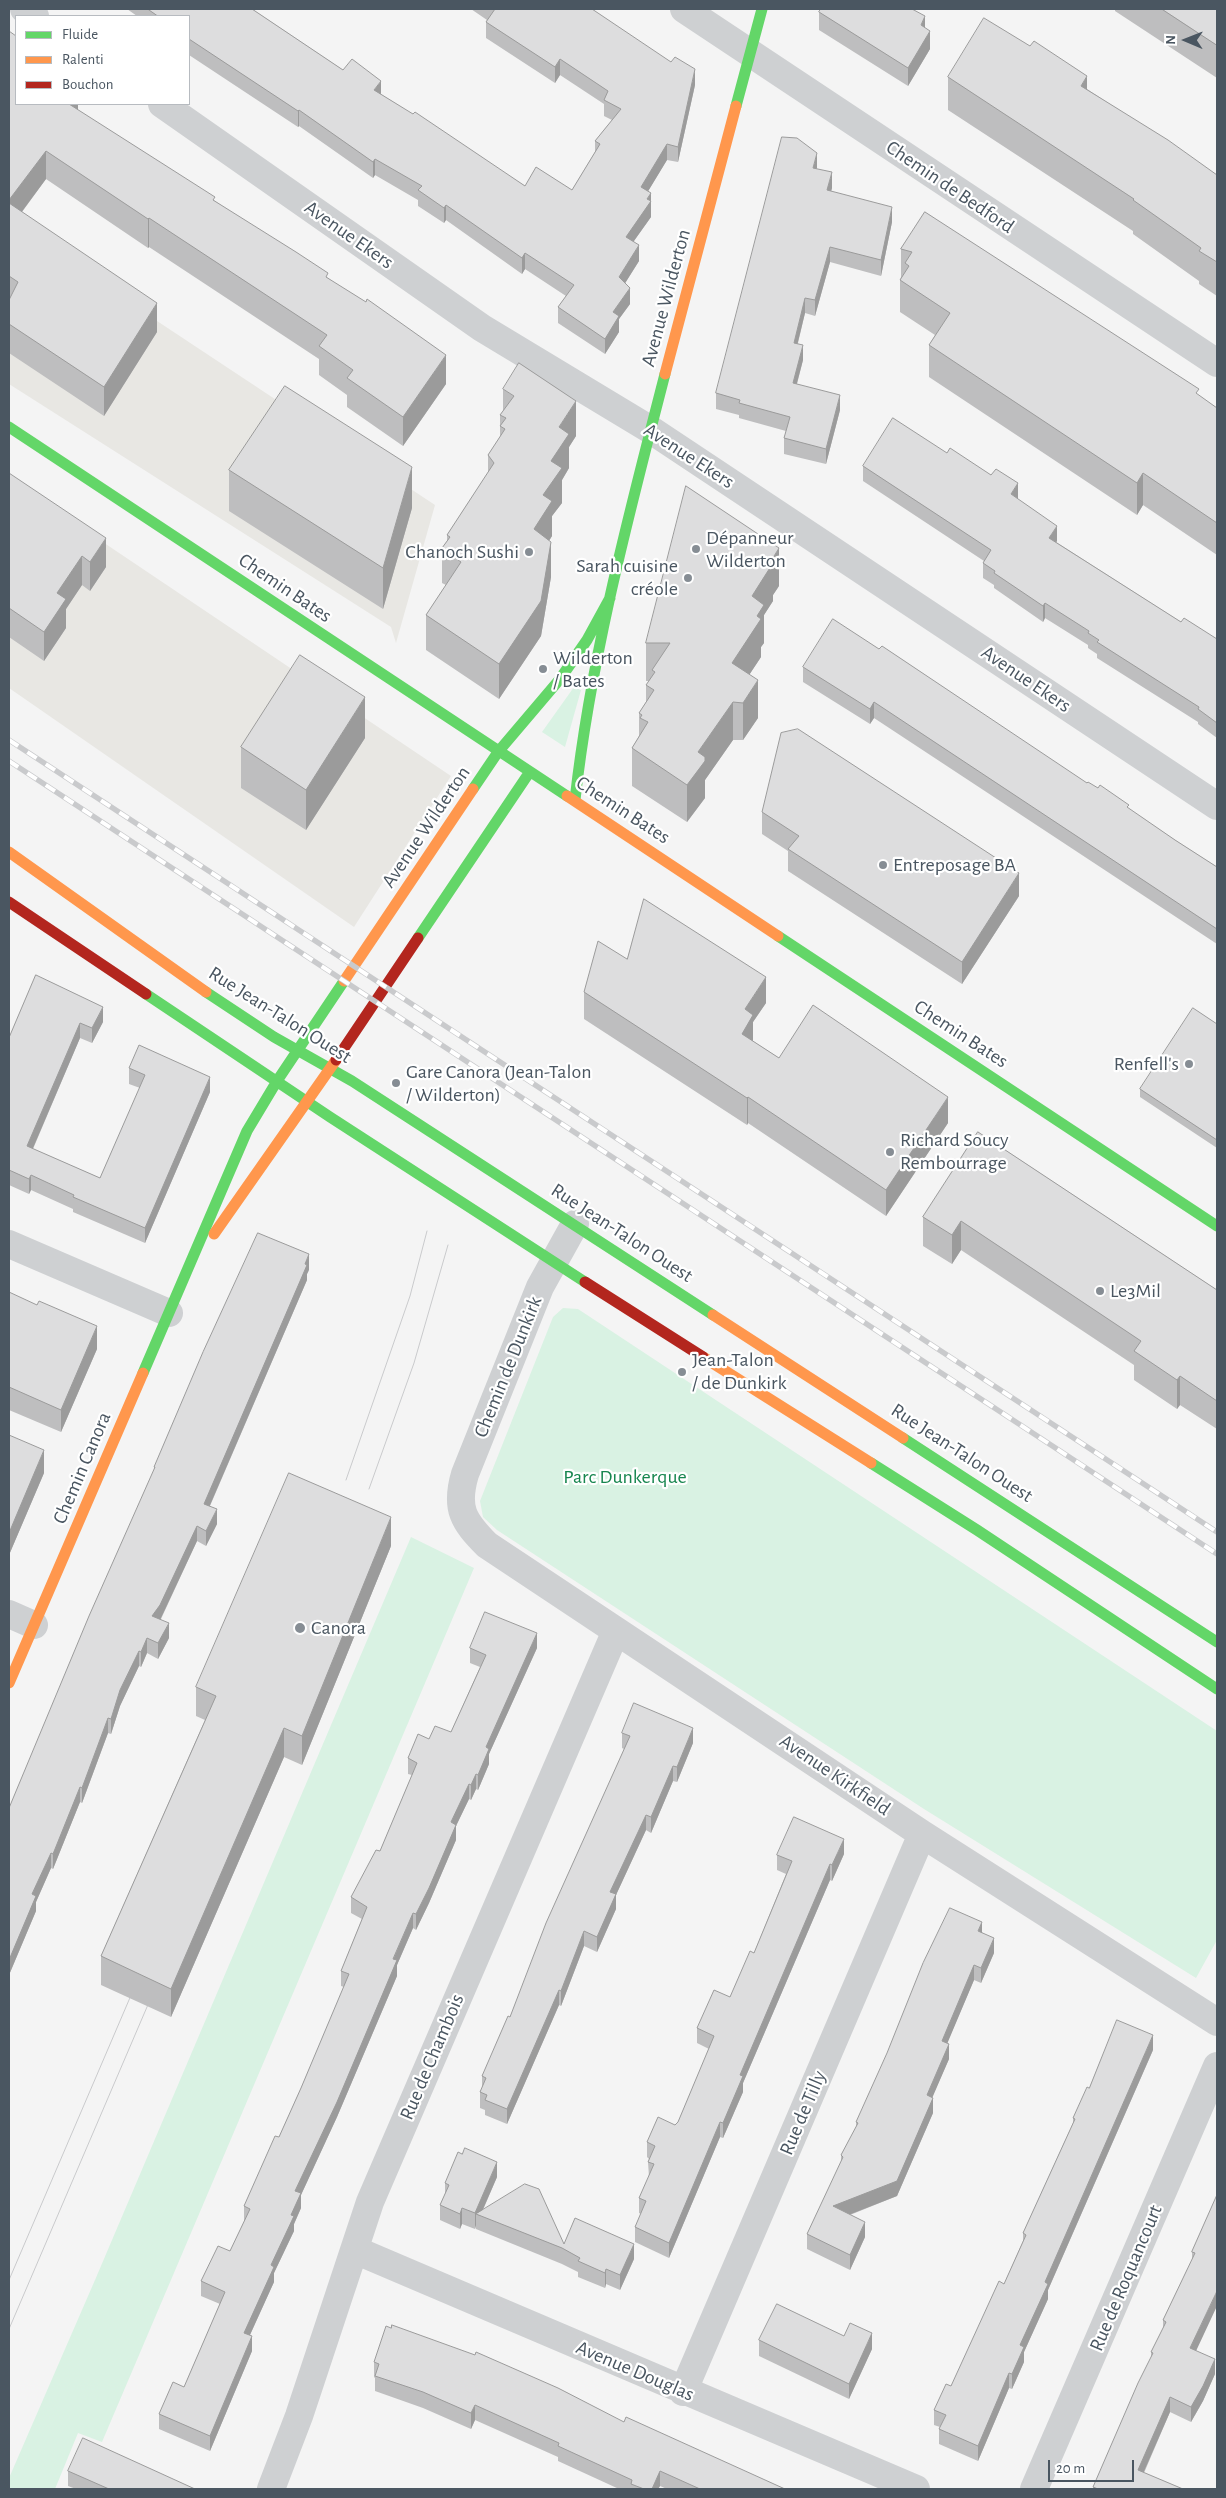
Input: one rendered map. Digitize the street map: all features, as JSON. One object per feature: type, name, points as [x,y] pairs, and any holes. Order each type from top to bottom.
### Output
[{"type":"street","name":"Chemin de Bedford","points":[[684,9],[1217,363]]},
{"type":"street","name":"Avenue Wilderton","points":[[575,800],[582,744],[610,598],[651,430],[762,9]]},
{"type":"street","name":"Avenue Ekers","points":[[163,105],[482,328],[651,430],[1217,806]]},
{"type":"street","name":"Chemin Bates","points":[[9,427],[529,773],[575,800],[1217,1226]]},
{"type":"street","name":"Avenue Wilderton","points":[[277,1082],[498,752],[527,722],[590,638],[610,598]]},
{"type":"street","points":[[308,1102],[529,773]]},
{"type":"street","name":"Rue Jean-Talon Ouest","points":[[9,852],[80,900],[168,967],[274,1037],[331,1068],[1217,1642]]},
{"type":"street","points":[[9,902],[168,1011],[553,1262],[977,1530],[1217,1689]]},
{"type":"street","name":"Chemin Canora","points":[[9,1683],[170,1313],[239,1145],[277,1082]]},
{"type":"street","name":"Chemin Canora","points":[[189,1268],[308,1102]]},
{"type":"street","name":"Chemin de Dunkirk","points":[[462,1516],[460,1491],[465,1474],[540,1287],[574,1224]]},
{"type":"street","points":[[9,1244],[170,1313]]},
{"type":"street","name":"Avenue Kirkfield","points":[[462,1516],[487,1545],[615,1632],[775,1734],[922,1834],[1217,2022]]},
{"type":"street","points":[[9,1614],[34,1625]]},
{"type":"street","name":"Rue de Chambois","points":[[271,2489],[299,2416],[370,2202],[615,1632]]},
{"type":"street","name":"Rue de Tilly","points":[[683,2392],[922,1834]]},
{"type":"street","name":"Rue de Roquancourt","points":[[1034,2489],[1217,2066]]},
{"type":"street","name":"Avenue Douglas","points":[[355,2250],[683,2392],[916,2489]]},
{"type":"shaded area","points":[[9,223],[435,505],[396,643],[391,627],[9,384]]},
{"type":"shaded area","points":[[9,479],[451,776],[354,927],[9,688]]},
{"type":"green space","points":[[574,687],[581,690],[565,747],[542,732]]},
{"type":"green space","name":"Parc Dunkerque","points":[[563,1308],[578,1309],[1217,1731],[1217,1940],[1196,1978],[924,1809],[497,1530],[483,1517],[480,1501],[553,1317]]},
{"type":"green space","points":[[411,1537],[474,1568],[102,2442],[78,2433],[55,2489],[9,2489],[9,2478]]},
{"type":"building","points":[[148,9],[252,9],[343,70],[352,59],[381,81],[374,90],[413,114],[415,112],[525,186],[536,167],[572,190],[600,144],[595,141],[621,109],[604,100],[608,91],[560,59],[555,67],[486,22],[495,9],[592,9],[671,62],[675,57],[695,69],[678,147],[667,144],[641,187],[651,193],[647,199],[651,201],[626,237],[639,245],[619,277],[630,288],[613,312],[619,316],[605,339],[558,307],[574,285],[525,253],[522,258],[446,205],[444,208],[418,190],[422,186],[375,159],[373,162],[299,110],[190,40],[190,15],[157,15]]},
{"type":"building","points":[[821,9],[912,9],[925,16],[921,25],[930,31],[908,68],[819,12]]},
{"type":"building","points":[[1162,9],[1217,9],[1217,45]]},
{"type":"building","points":[[984,18],[1030,46],[1034,41],[1087,76],[1081,86],[1168,140],[1217,175],[1217,262],[1199,251],[1201,248],[1134,199],[948,77]]},
{"type":"building","points":[[9,31],[15,35],[15,105],[71,105],[215,197],[213,200],[328,273],[326,277],[366,302],[367,299],[446,355],[403,417],[347,378],[353,370],[319,346],[327,335],[46,151],[9,200]]},
{"type":"building","points":[[782,137],[797,138],[817,153],[813,168],[832,172],[827,190],[892,207],[881,260],[830,247],[815,300],[805,298],[794,343],[803,345],[793,383],[840,395],[826,449],[784,438],[790,417],[739,403],[740,400],[716,393]]},
{"type":"building","points":[[9,203],[157,303],[104,387],[9,324],[9,300],[18,282],[9,276]]},
{"type":"building","points":[[925,212],[1199,389],[1196,393],[1217,408],[1217,523],[1143,473],[1137,483],[929,345],[950,313],[900,280],[909,266],[905,263],[912,252],[901,249]]},
{"type":"building","points":[[519,363],[576,401],[559,427],[569,434],[551,461],[562,468],[543,495],[552,501],[534,529],[551,542],[541,601],[499,664],[426,615],[461,562],[442,548],[450,537],[447,535],[494,463],[488,455],[505,429],[500,426],[506,418],[500,415],[514,396],[503,389]]},
{"type":"building","points":[[285,386],[412,467],[383,568],[229,470]]},
{"type":"building","points":[[893,418],[947,453],[950,448],[991,475],[996,469],[1018,483],[1011,494],[1057,526],[1049,538],[1181,622],[1184,618],[1217,639],[1217,723],[1198,709],[1199,707],[1097,642],[1099,640],[1088,633],[1089,631],[1045,603],[1043,606],[994,573],[995,571],[983,563],[991,550],[863,466]]},
{"type":"building","points":[[9,473],[106,538],[90,562],[82,556],[57,593],[66,599],[44,632],[9,608]]},
{"type":"building","points":[[686,486],[779,548],[771,561],[773,563],[752,596],[764,605],[757,616],[761,619],[732,663],[758,680],[743,703],[733,702],[698,752],[705,757],[705,761],[687,785],[632,748],[648,722],[640,718],[642,715],[639,713],[654,690],[646,685],[655,672],[652,670],[670,643],[646,643]]},
{"type":"building","points":[[833,619],[879,649],[882,646],[1087,783],[1098,788],[1100,785],[1129,805],[1127,807],[1217,867],[1217,929],[874,702],[870,709],[803,667]]},
{"type":"building","points":[[300,655],[365,697],[306,790],[241,747]]},
{"type":"building","name":"Entreposage BA","points":[[798,729],[1019,873],[962,962],[788,849],[799,836],[762,812],[781,733]]},
{"type":"building","points":[[644,899],[766,977],[745,1009],[753,1015],[742,1034],[779,1058],[813,1005],[948,1097],[886,1190],[748,1097],[584,992],[598,941],[627,959]]},
{"type":"building","points":[[36,975],[103,1007],[92,1028],[80,1023],[27,1146],[100,1178],[145,1075],[129,1068],[139,1045],[210,1077],[145,1228],[73,1197],[74,1195],[31,1175],[29,1179],[9,1170],[9,1038]]},
{"type":"building","name":"Renfell's","points":[[1193,1008],[1217,1024],[1217,1140],[1140,1089]]},
{"type":"building","name":"Le3Mil","points":[[978,1132],[1217,1290],[1217,1401],[1180,1376],[1177,1380],[1134,1351],[1141,1341],[961,1221],[952,1235],[923,1217]]},
{"type":"building","points":[[258,1233],[309,1254],[305,1264],[307,1265],[204,1504],[217,1509],[206,1531],[197,1526],[160,1605],[152,1616],[169,1623],[158,1643],[147,1638],[120,1690],[111,1719],[108,1718],[82,1788],[80,1787],[53,1854],[51,1853],[32,1894],[36,1896],[9,1960],[9,1808],[89,1616],[155,1467],[203,1352]]},
{"type":"building","points":[[9,1292],[37,1305],[39,1301],[97,1326],[61,1410],[9,1387]]},
{"type":"building","points":[[9,1435],[44,1450],[9,1533]]},
{"type":"building","name":"Canora","points":[[289,1473],[391,1517],[302,1736],[284,1728],[171,1989],[101,1956],[216,1696],[196,1687]]},
{"type":"building","points":[[485,1612],[537,1633],[486,1747],[489,1749],[478,1775],[476,1774],[471,1785],[469,1784],[451,1822],[456,1825],[429,1888],[416,1914],[413,1913],[393,1959],[397,1960],[337,2102],[295,2191],[301,2193],[291,2215],[294,2216],[271,2265],[274,2267],[244,2333],[252,2336],[210,2436],[159,2414],[173,2382],[184,2387],[225,2292],[201,2281],[218,2246],[230,2251],[250,2209],[244,2206],[275,2136],[279,2137],[349,1974],[341,1971],[367,1907],[351,1897],[376,1850],[380,1851],[417,1763],[408,1758],[418,1734],[429,1739],[435,1726],[451,1732],[486,1655],[470,1648]]},
{"type":"building","points":[[634,1703],[693,1728],[677,1767],[673,1766],[651,1817],[646,1815],[610,1892],[616,1894],[597,1937],[584,1931],[561,1991],[559,1990],[507,2109],[485,2100],[487,2095],[480,2092],[486,2078],[482,2076],[508,2016],[510,2017],[546,1923],[630,1736],[622,1733]]},
{"type":"building","points":[[794,1817],[844,1839],[832,1865],[830,1864],[740,2075],[743,2076],[723,2123],[720,2122],[669,2243],[635,2227],[646,2201],[639,2198],[654,2164],[648,2162],[655,2146],[647,2142],[658,2117],[675,2125],[678,2122],[714,2036],[697,2028],[714,1990],[730,1997],[750,1951],[754,1953],[792,1861],[777,1855]]},
{"type":"building","points":[[950,1908],[982,1922],[978,1931],[994,1938],[981,1968],[974,1965],[942,2041],[949,2044],[927,2095],[933,2098],[897,2181],[833,2206],[865,2222],[850,2255],[807,2234],[843,2157],[841,2155],[858,2123],[856,2122],[887,2053],[923,1963]]},
{"type":"building","points":[[1117,2020],[1153,2035],[1045,2282],[1048,2284],[1020,2345],[1024,2347],[1012,2374],[1009,2373],[978,2446],[939,2429],[946,2415],[934,2410],[946,2384],[951,2386],[999,2281],[1004,2284],[1026,2235],[1023,2233],[1075,2119],[1073,2118],[1087,2087],[1089,2088]]},
{"type":"building","points":[[465,2148],[497,2162],[475,2213],[462,2208],[460,2214],[440,2205],[449,2185],[445,2183],[458,2152],[462,2154]]},
{"type":"building","points":[[525,2184],[539,2189],[564,2244],[575,2218],[634,2244],[620,2275],[606,2269],[605,2273],[578,2261],[580,2258],[562,2248],[476,2214]]},
{"type":"building","points":[[1217,2195],[1217,2291],[1190,2348],[1215,2359],[1191,2407],[1170,2397],[1138,2470],[1183,2489],[1098,2489],[1093,2487],[1153,2353],[1151,2352],[1166,2322],[1163,2320],[1195,2253],[1192,2252]]},
{"type":"building","points":[[777,2304],[844,2336],[850,2323],[872,2333],[849,2384],[759,2340]]},
{"type":"building","points":[[392,2325],[475,2355],[476,2352],[558,2388],[624,2422],[626,2417],[785,2489],[700,2489],[660,2471],[652,2489],[644,2489],[631,2484],[632,2480],[558,2446],[559,2443],[475,2405],[471,2413],[423,2392],[375,2376],[379,2364],[374,2362],[386,2326],[391,2328]]},
{"type":"building","points":[[83,2438],[195,2489],[109,2489],[68,2471]]},
{"type":"tram line","points":[[346,1480],[410,1296],[427,1231]]},
{"type":"tram line","points":[[369,1489],[414,1363],[448,1245]]},
{"type":"tram line","points":[[9,2280],[135,1986]]},
{"type":"tram line","points":[[9,2329],[153,1993]]},
{"type":"railway","points":[[9,740],[1217,1532]]},
{"type":"railway","points":[[9,761],[1217,1554]]},
{"type":"traffic: fast","points":[[736,106],[762,9]]},
{"type":"traffic: fast","points":[[575,800],[591,692],[612,585],[665,374]]},
{"type":"traffic: fast","points":[[9,427],[567,796]]},
{"type":"traffic: fast","points":[[473,789],[498,752],[560,679],[587,640],[610,598]]},
{"type":"traffic: fast","points":[[418,938],[529,773]]},
{"type":"traffic: fast","points":[[778,936],[1217,1226]]},
{"type":"traffic: fast","points":[[143,1373],[247,1131],[277,1081],[344,981]]},
{"type":"traffic: fast","points":[[206,992],[274,1037],[352,1081],[713,1315]]},
{"type":"traffic: fast","points":[[146,994],[330,1117],[585,1282]]},
{"type":"traffic: fast","points":[[903,1438],[1217,1642]]},
{"type":"traffic: fast","points":[[871,1463],[977,1530],[1217,1689]]},
{"type":"traffic: slow","points":[[665,374],[736,106]]},
{"type":"traffic: slow","points":[[344,981],[473,789]]},
{"type":"traffic: slow","points":[[567,796],[778,936]]},
{"type":"traffic: slow","points":[[9,852],[206,992]]},
{"type":"traffic: slow","points":[[214,1234],[336,1060]]},
{"type":"traffic: slow","points":[[713,1315],[903,1438]]},
{"type":"traffic: slow","points":[[703,1357],[871,1463]]},
{"type":"traffic: slow","points":[[9,1683],[143,1373]]},
{"type":"traffic: jam","points":[[9,902],[146,994]]},
{"type":"traffic: jam","points":[[336,1060],[418,938]]},
{"type":"traffic: jam","points":[[585,1282],[703,1357]]},
{"type":"place","name":"Dépanneur Wilderton","points":[[696,549]]},
{"type":"place","name":"Chanoch Sushi","points":[[529,552]]},
{"type":"place","name":"Sarah cuisine créole","points":[[688,578]]},
{"type":"place","name":"Wilderton / Bates","points":[[543,669]]},
{"type":"place","name":"Entreposage BA","points":[[883,865]]},
{"type":"place","name":"Renfell's","points":[[1189,1064]]},
{"type":"place","name":"Gare Canora (Jean-Talon / Wilderton)","points":[[396,1083]]},
{"type":"place","name":"Richard Soucy Rembourrage","points":[[890,1152]]},
{"type":"place","name":"Le3Mil","points":[[1100,1291]]},
{"type":"place","name":"Jean-Talon / de Dunkirk","points":[[682,1372]]},
{"type":"place","name":"Canora","points":[[300,1628]]}]
